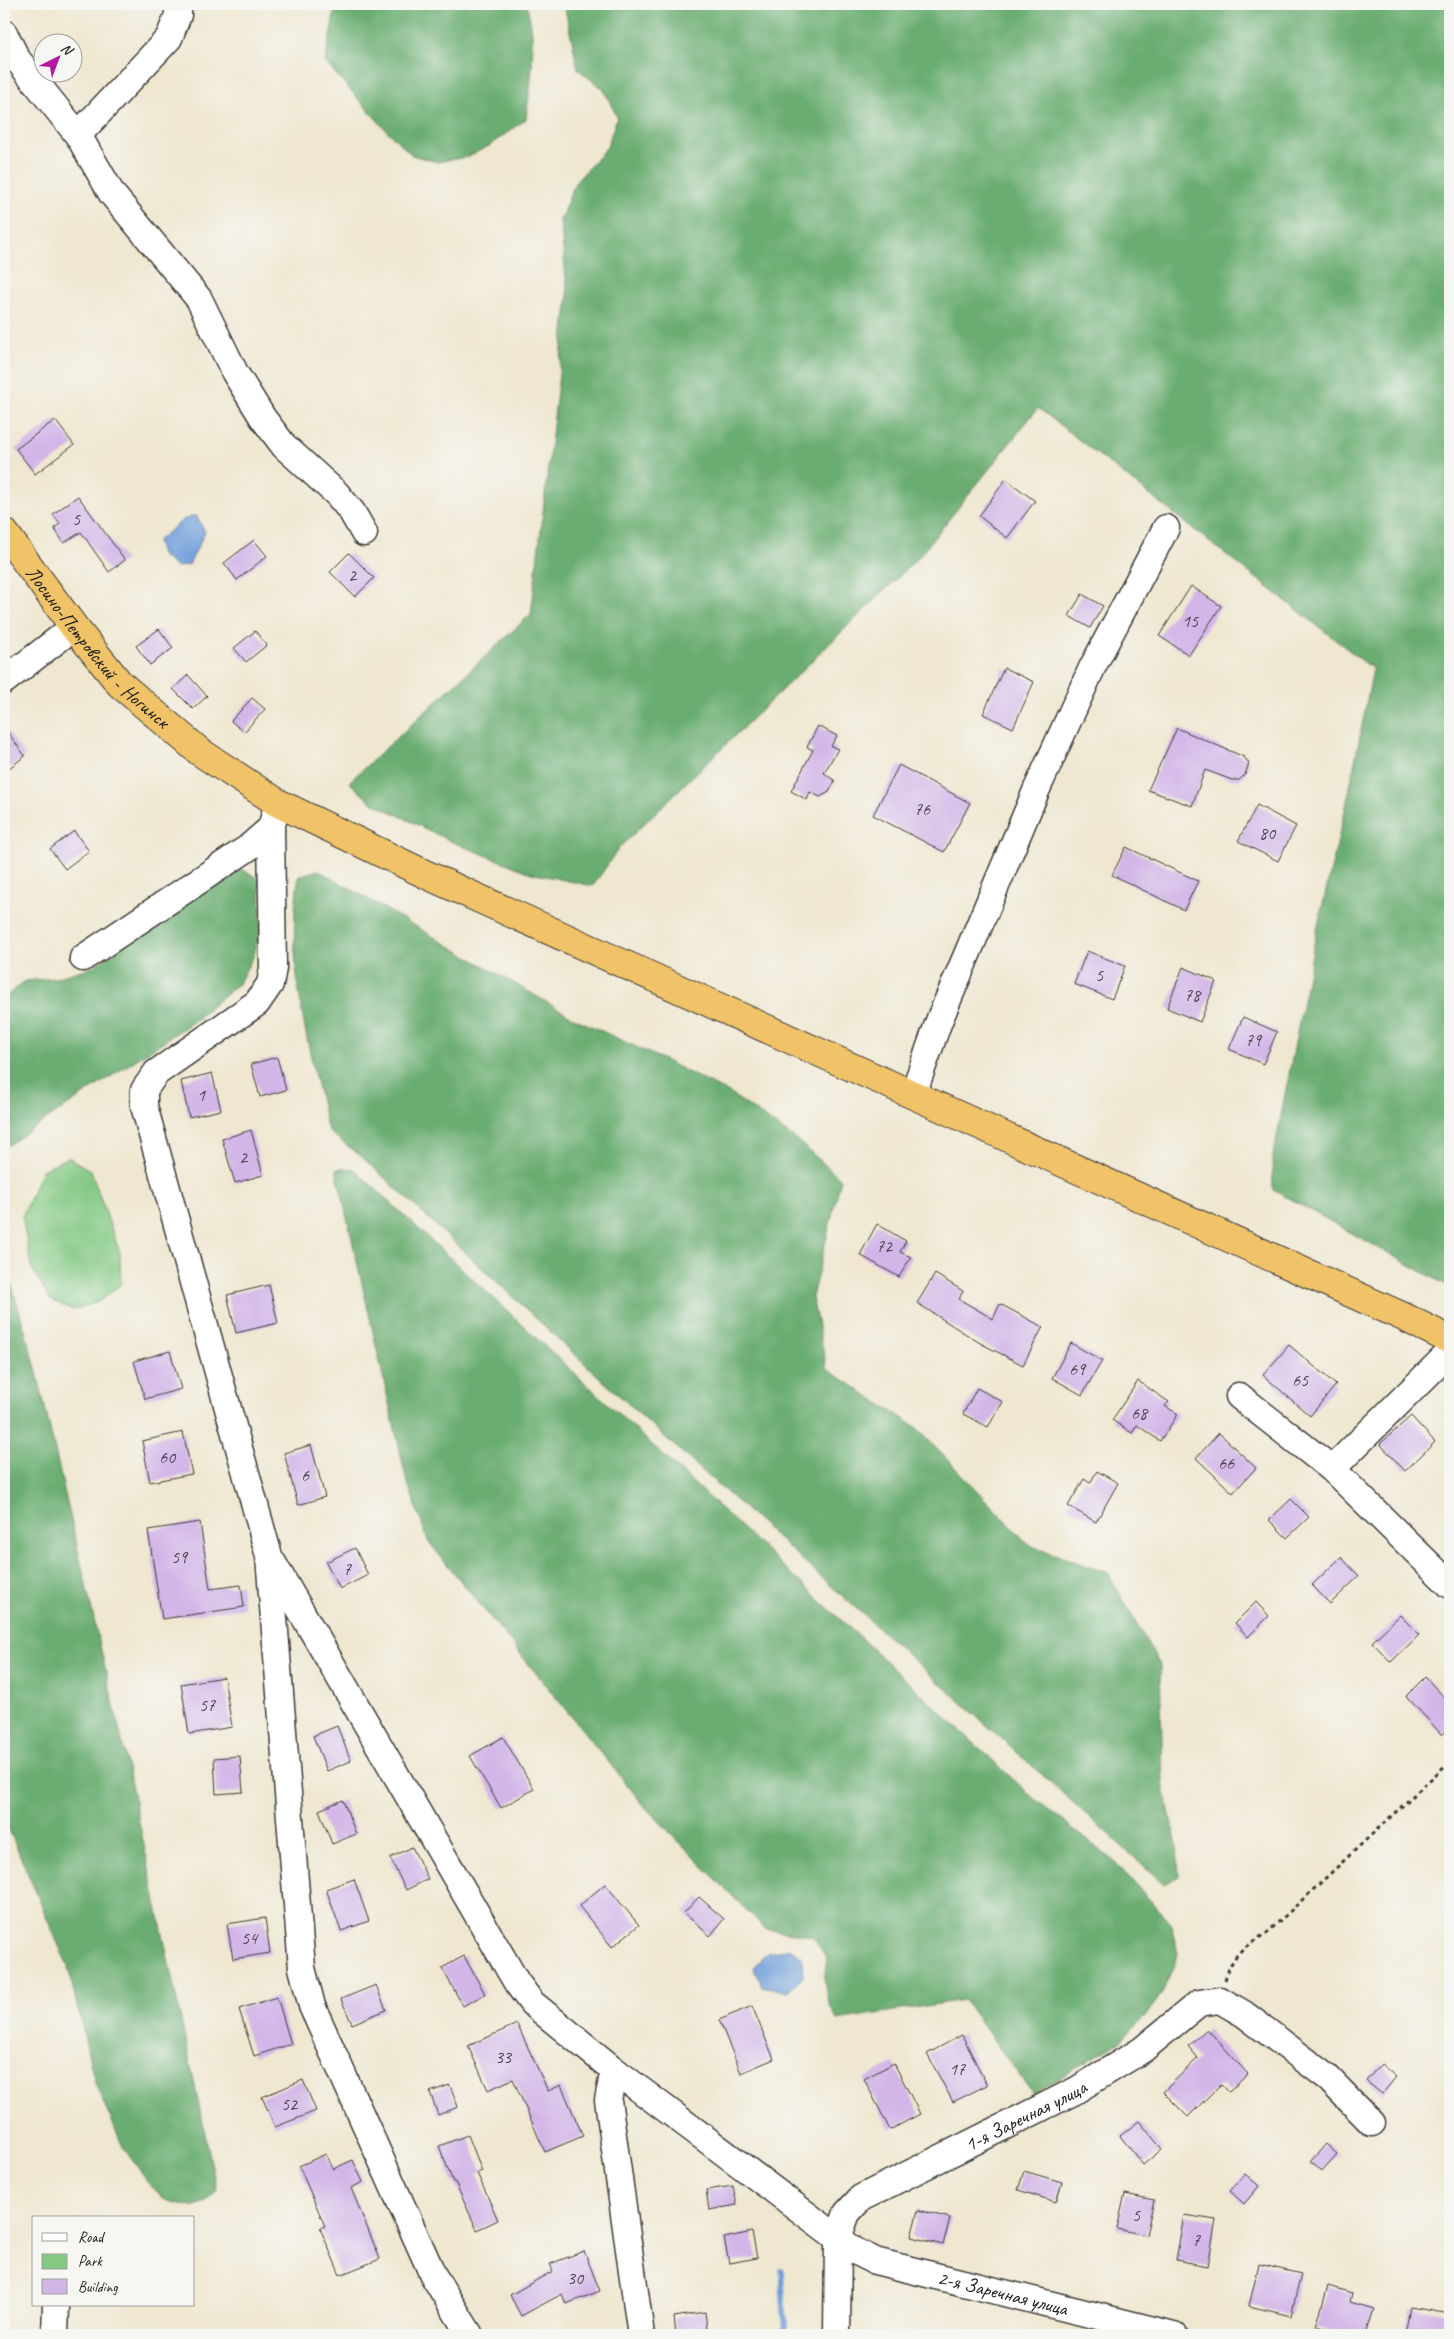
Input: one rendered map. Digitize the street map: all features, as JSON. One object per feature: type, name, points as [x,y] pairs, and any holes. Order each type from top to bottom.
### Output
[{"type":"highway","name":"Лосино-Петровский - Ногинск","points":[[4,532],[74,627],[120,684],[274,816],[427,875],[1406,1318],[1450,1340]]},
{"type":"street","points":[[78,134],[169,38],[178,14],[178,4]]},
{"type":"street","points":[[4,33],[17,59],[78,134],[112,194],[199,299],[235,372],[263,418],[284,446],[337,494],[352,512],[364,534]]},
{"type":"street","points":[[913,1094],[939,1022],[1036,791],[1092,668],[1166,528]]},
{"type":"street","points":[[4,681],[74,627]]},
{"type":"street","points":[[83,958],[248,848],[274,816]]},
{"type":"street","points":[[274,816],[273,968],[270,984],[257,1003],[156,1073],[144,1090],[144,1106],[268,1556],[302,1968],[312,2006],[433,2275],[470,2335]]},
{"type":"street","points":[[1332,1469],[1450,1352]]},
{"type":"street","points":[[1239,1396],[1332,1469],[1450,1585]]},
{"type":"street","name":"2-я Заречная улица","points":[[268,1556],[517,1984],[532,2003],[614,2070],[855,2251],[875,2261],[1174,2335]]},
{"type":"street","points":[[1220,2000],[1244,2014],[1326,2076],[1372,2123]]},
{"type":"street","name":"1-я Заречная улица","points":[[837,2335],[838,2238],[847,2213],[861,2198],[1075,2091],[1142,2050],[1199,2003],[1220,2000]]},
{"type":"street","points":[[614,2070],[608,2100],[641,2335]]},
{"type":"street","points":[[55,2335],[56,2306]]},
{"type":"path","points":[[1220,2000],[1231,1963],[1244,1946],[1266,1933],[1450,1761]]},
{"type":"green space","points":[[339,4],[526,4],[530,17],[533,46],[526,119],[489,146],[467,157],[437,162],[412,155],[387,131],[325,62],[335,10]]},
{"type":"green space","points":[[564,4],[1450,4],[1450,1287],[1273,1190],[1272,1162],[1317,929],[1347,802],[1373,669],[1038,408],[918,558],[619,848],[593,886],[531,873],[452,842],[370,801],[349,782],[531,614],[568,297],[560,220],[575,183],[607,147],[617,117],[604,90],[578,69]]},
{"type":"green space","points":[[241,869],[260,879],[261,927],[254,955],[239,983],[194,1021],[4,1148],[4,998],[25,981],[55,978],[92,967],[214,883]]},
{"type":"green space","points":[[318,870],[576,1019],[731,1094],[798,1141],[841,1179],[812,1297],[827,1369],[916,1427],[1029,1545],[1108,1573],[1160,1665],[1163,1783],[1177,1846],[1179,1876],[1164,1884],[639,1414],[362,1157],[328,1131],[313,1069],[301,1004],[295,939],[295,907],[299,876]]},
{"type":"green space","points":[[68,1157],[91,1171],[120,1253],[121,1284],[100,1301],[74,1310],[50,1300],[31,1267],[22,1216],[42,1170]]},
{"type":"green space","points":[[353,1168],[1028,1793],[1115,1862],[1170,1922],[1178,1954],[1163,1992],[1145,2017],[1122,2040],[1033,2094],[964,2000],[837,2020],[826,1991],[827,1959],[813,1936],[765,1929],[646,1808],[428,1541],[406,1478],[336,1169]]},
{"type":"green space","points":[[4,1259],[36,1368],[122,1741],[217,2190],[206,2202],[192,2207],[165,2200],[147,2181],[123,2147],[95,2083],[68,1967],[4,1818]]},
{"type":"water","points":[[196,515],[205,532],[189,565],[176,567],[161,555],[157,541],[183,520]]},
{"type":"water","points":[[791,1949],[802,1957],[803,1977],[788,1992],[762,1986],[754,1967],[767,1953]]},
{"type":"building","points":[[55,420],[74,445],[35,474],[16,449]]},
{"type":"building","points":[[1006,479],[1035,501],[1007,538],[979,516]]},
{"type":"building","points":[[78,496],[125,560],[109,572],[81,532],[64,543],[54,528],[60,524],[53,514]]},
{"type":"building","points":[[254,540],[267,556],[237,580],[224,563]]},
{"type":"building","points":[[349,553],[374,578],[355,597],[330,572]]},
{"type":"building","points":[[1191,586],[1221,606],[1189,655],[1159,636]]},
{"type":"building","points":[[1082,594],[1103,606],[1090,628],[1069,616]]},
{"type":"building","points":[[159,629],[173,648],[150,665],[136,646]]},
{"type":"building","points":[[255,631],[267,645],[246,662],[234,648]]},
{"type":"building","points":[[1004,668],[1034,682],[1013,728],[983,714]]},
{"type":"building","points":[[188,675],[207,696],[193,709],[173,689]]},
{"type":"building","points":[[252,698],[265,709],[244,732],[231,721]]},
{"type":"building","points":[[818,726],[837,736],[831,746],[838,749],[824,773],[835,781],[829,792],[820,797],[810,792],[807,800],[791,791],[813,750],[807,747]]},
{"type":"building","points":[[4,727],[25,756],[4,772]]},
{"type":"building","points":[[1177,728],[1244,757],[1249,763],[1245,775],[1239,780],[1232,780],[1205,770],[1192,806],[1148,790]]},
{"type":"building","points":[[899,765],[970,803],[944,852],[873,815]]},
{"type":"building","points":[[1257,805],[1296,826],[1278,861],[1238,841]]},
{"type":"building","points":[[74,831],[89,851],[65,869],[50,849]]},
{"type":"building","points":[[1126,847],[1198,881],[1184,910],[1112,875]]},
{"type":"building","points":[[1087,951],[1125,966],[1112,999],[1074,984]]},
{"type":"building","points":[[1183,967],[1216,981],[1200,1022],[1167,1008]]},
{"type":"building","points":[[1243,1017],[1277,1032],[1263,1064],[1229,1049]]},
{"type":"building","points":[[277,1057],[286,1090],[260,1097],[251,1064]]},
{"type":"building","points":[[212,1073],[221,1110],[189,1117],[181,1081]]},
{"type":"building","points":[[251,1130],[263,1175],[235,1183],[222,1139]]},
{"type":"building","points":[[877,1224],[906,1241],[900,1252],[911,1257],[899,1277],[860,1255]]},
{"type":"building","points":[[935,1274],[963,1291],[959,1299],[993,1319],[1000,1304],[1043,1327],[1023,1365],[980,1343],[917,1303]]},
{"type":"building","points":[[269,1285],[278,1323],[236,1333],[227,1295]]},
{"type":"building","points":[[1071,1343],[1102,1361],[1082,1395],[1052,1378]]},
{"type":"building","points":[[1289,1345],[1336,1385],[1310,1416],[1263,1375]]},
{"type":"building","points":[[170,1351],[181,1389],[145,1399],[134,1361]]},
{"type":"building","points":[[1138,1381],[1169,1402],[1165,1406],[1178,1414],[1160,1441],[1137,1425],[1132,1433],[1112,1420]]},
{"type":"building","points":[[977,1388],[1003,1402],[988,1427],[963,1414]]},
{"type":"building","points":[[1411,1416],[1435,1442],[1405,1471],[1380,1444]]},
{"type":"building","points":[[183,1432],[192,1474],[150,1482],[142,1441]]},
{"type":"building","points":[[1219,1433],[1256,1468],[1233,1493],[1196,1458]]},
{"type":"building","points":[[311,1445],[325,1497],[298,1505],[284,1453]]},
{"type":"building","points":[[1097,1471],[1118,1483],[1096,1522],[1068,1506],[1084,1479],[1090,1483]]},
{"type":"building","points":[[1291,1499],[1309,1517],[1287,1538],[1269,1520]]},
{"type":"building","points":[[200,1522],[210,1589],[241,1585],[244,1607],[162,1619],[148,1530]]},
{"type":"building","points":[[355,1548],[368,1575],[340,1589],[326,1562]]},
{"type":"building","points":[[1341,1557],[1359,1576],[1330,1604],[1312,1585]]},
{"type":"building","points":[[1256,1602],[1269,1616],[1248,1637],[1235,1623]]},
{"type":"building","points":[[1400,1615],[1419,1635],[1391,1662],[1372,1642]]},
{"type":"building","points":[[224,1677],[232,1727],[189,1734],[181,1684]]},
{"type":"building","points":[[1425,1677],[1450,1703],[1450,1727],[1442,1735],[1406,1696]]},
{"type":"building","points":[[337,1726],[351,1761],[327,1771],[313,1736]]},
{"type":"building","points":[[503,1737],[534,1789],[501,1808],[470,1756]]},
{"type":"building","points":[[240,1756],[243,1792],[216,1794],[214,1758]]},
{"type":"building","points":[[343,1800],[356,1834],[332,1844],[319,1810]]},
{"type":"building","points":[[412,1847],[428,1879],[406,1890],[390,1858]]},
{"type":"building","points":[[354,1879],[369,1921],[341,1931],[326,1889]]},
{"type":"building","points":[[605,1884],[639,1925],[612,1947],[579,1906]]},
{"type":"building","points":[[699,1897],[724,1919],[710,1936],[684,1913]]},
{"type":"building","points":[[265,1918],[270,1953],[233,1959],[227,1924]]},
{"type":"building","points":[[464,1956],[485,1994],[463,2006],[442,1968]]},
{"type":"building","points":[[376,1985],[386,2010],[352,2024],[341,1999]]},
{"type":"building","points":[[277,1997],[291,2044],[254,2056],[239,2009]]},
{"type":"building","points":[[752,2006],[774,2059],[741,2073],[719,2020]]},
{"type":"building","points":[[517,2024],[548,2091],[561,2085],[583,2136],[545,2152],[513,2079],[488,2090],[468,2046]]},
{"type":"building","points":[[1207,2029],[1248,2074],[1229,2092],[1221,2084],[1188,2117],[1163,2092],[1198,2058],[1188,2046]]},
{"type":"building","points":[[962,2035],[987,2085],[953,2102],[927,2054]]},
{"type":"building","points":[[894,2063],[920,2114],[890,2130],[864,2079]]},
{"type":"building","points":[[1381,2064],[1396,2077],[1382,2094],[1366,2081]]},
{"type":"building","points":[[303,2080],[316,2111],[275,2127],[262,2097]]},
{"type":"building","points":[[450,2085],[458,2107],[438,2115],[430,2092]]},
{"type":"building","points":[[1139,2121],[1162,2149],[1143,2165],[1120,2136]]},
{"type":"building","points":[[468,2135],[482,2171],[477,2173],[498,2220],[477,2230],[455,2182],[453,2182],[439,2146]]},
{"type":"building","points":[[1326,2144],[1337,2154],[1322,2171],[1311,2161]]},
{"type":"building","points":[[326,2154],[333,2169],[353,2160],[363,2182],[351,2188],[380,2259],[340,2275],[320,2228],[325,2226],[299,2166]]},
{"type":"building","points":[[1024,2171],[1062,2182],[1056,2202],[1018,2190]]},
{"type":"building","points":[[1245,2174],[1259,2186],[1244,2204],[1230,2191]]},
{"type":"building","points":[[733,2186],[737,2205],[709,2210],[706,2190]]},
{"type":"building","points":[[1125,2194],[1154,2200],[1146,2235],[1117,2229]]},
{"type":"building","points":[[918,2210],[950,2218],[943,2245],[911,2237]]},
{"type":"building","points":[[1184,2215],[1216,2220],[1208,2266],[1176,2260]]},
{"type":"building","points":[[752,2232],[757,2258],[729,2263],[724,2238]]},
{"type":"building","points":[[584,2251],[600,2291],[566,2304],[562,2294],[521,2316],[510,2295],[553,2271],[550,2264]]},
{"type":"building","points":[[1259,2264],[1301,2274],[1291,2316],[1249,2306]]},
{"type":"building","points":[[1328,2286],[1352,2293],[1350,2302],[1374,2309],[1366,2335],[1348,2335],[1316,2326]]},
{"type":"building","points":[[1410,2307],[1450,2314],[1446,2335],[1405,2335]]},
{"type":"building","points":[[705,2312],[708,2335],[676,2335],[674,2317]]},
{"type":"waterway","points":[[781,2270],[786,2335]]}]
